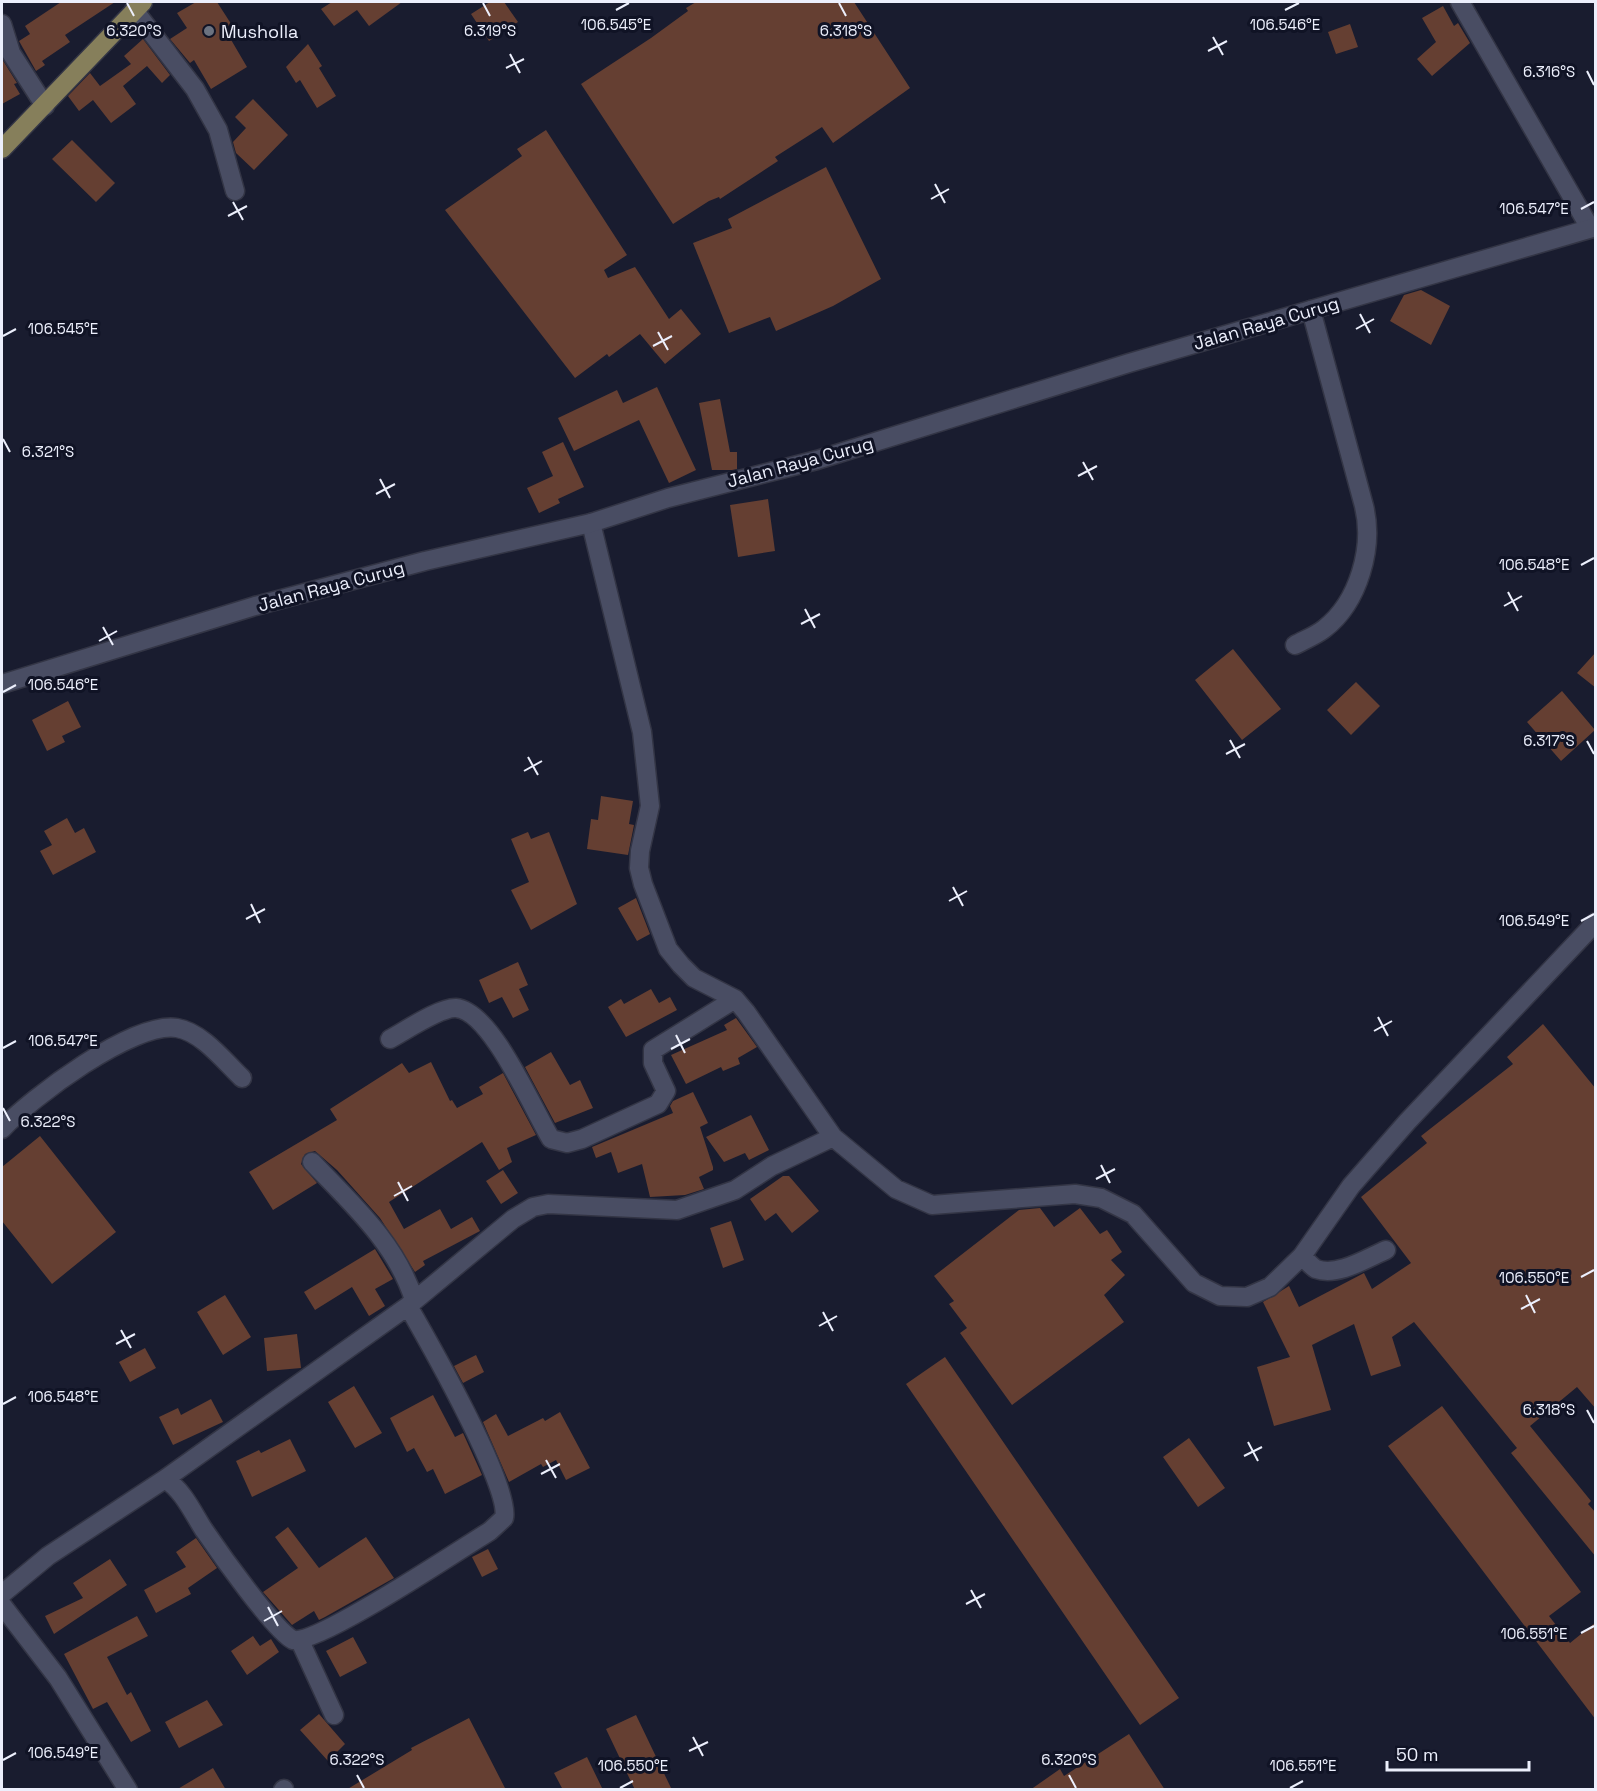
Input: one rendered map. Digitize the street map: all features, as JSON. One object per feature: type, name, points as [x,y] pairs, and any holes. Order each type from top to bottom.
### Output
[{"type":"main road","points":[[2,149],[140,4]]},
{"type":"street","points":[[1460,2],[1593,228]]},
{"type":"street","points":[[140,4],[195,89],[218,130],[235,191]]},
{"type":"street","points":[[2,24],[11,53],[45,106]]},
{"type":"street","name":"Jalan Raya Curug","points":[[2,684],[255,606],[425,561],[591,523],[668,498],[817,460],[1129,363],[1593,228]]},
{"type":"street","points":[[1295,645],[1324,629],[1347,603],[1357,584],[1368,542],[1368,523],[1364,506],[1311,310]]},
{"type":"street","points":[[591,523],[642,732],[650,806],[640,851],[639,868],[668,950],[694,978],[735,999],[770,1044],[833,1137],[896,1189],[932,1205],[1075,1194],[1101,1198],[1132,1214],[1194,1283],[1220,1296],[1247,1297],[1270,1287],[1302,1256],[1351,1186],[1386,1146],[1596,922]]},
{"type":"street","points":[[390,1039],[445,1010],[455,1008],[471,1012],[506,1058],[551,1139],[567,1143],[582,1140],[658,1104],[666,1091],[653,1063],[653,1050],[735,999]]},
{"type":"street","points":[[2,1130],[22,1108],[68,1075],[125,1042],[161,1028],[178,1028],[193,1033],[242,1078]]},
{"type":"street","points":[[2,1594],[48,1557],[165,1479],[411,1303],[505,1225],[534,1207],[548,1204],[625,1209],[686,1208],[735,1190],[772,1166],[833,1137]]},
{"type":"street","points":[[165,1479],[180,1492],[205,1532],[276,1625],[287,1637],[300,1641],[376,1603],[490,1531],[504,1518],[503,1497],[470,1421],[411,1303],[409,1281],[378,1234],[312,1162]]},
{"type":"street","points":[[1302,1256],[1314,1268],[1326,1271],[1348,1267],[1386,1250]]},
{"type":"street","points":[[2,1605],[58,1678],[128,1790]]},
{"type":"street","points":[[300,1641],[334,1715]]},
{"type":"building","points":[[61,2],[115,2],[65,35],[70,42],[42,61],[45,65],[36,71],[19,41],[30,34],[25,26]]},
{"type":"building","points":[[196,2],[217,2],[237,33],[230,38],[247,67],[211,89],[194,60],[190,63],[170,39],[187,28],[177,13]]},
{"type":"building","points":[[332,2],[402,2],[369,26],[357,10],[334,26],[321,9]]},
{"type":"building","points":[[490,2],[504,2],[518,22],[489,41],[471,14]]},
{"type":"building","points":[[696,2],[854,2],[910,88],[833,143],[822,127],[775,157],[778,161],[720,199],[719,197],[709,201],[673,224],[581,84],[651,38],[688,11],[686,8]]},
{"type":"building","points":[[1443,6],[1454,26],[1458,23],[1470,43],[1432,76],[1417,59],[1436,42],[1422,18]]},
{"type":"building","points":[[1350,24],[1358,47],[1336,54],[1328,32]]},
{"type":"building","points":[[143,39],[170,75],[162,83],[147,66],[123,86],[136,104],[111,123],[93,100],[79,111],[68,96],[90,73],[100,86],[131,64],[124,56]]},
{"type":"building","points":[[308,44],[322,66],[319,68],[336,96],[317,108],[300,80],[296,83],[286,67]]},
{"type":"building","points":[[2,59],[17,83],[14,84],[20,94],[2,104]]},
{"type":"building","points":[[253,99],[288,135],[254,170],[236,153],[233,142],[246,128],[235,117]]},
{"type":"building","points":[[546,130],[627,255],[604,270],[608,278],[635,267],[669,319],[681,309],[701,334],[665,364],[640,334],[609,357],[607,354],[575,378],[445,210],[522,156],[517,149]]},
{"type":"building","points":[[72,140],[115,183],[96,202],[52,159]]},
{"type":"building","points":[[826,167],[881,279],[833,306],[776,331],[770,317],[729,333],[693,243],[732,228],[728,219]]},
{"type":"building","points":[[1421,290],[1450,306],[1431,345],[1390,321],[1404,295]]},
{"type":"building","points":[[657,387],[696,470],[669,483],[639,420],[574,451],[558,418],[617,390],[623,403]]},
{"type":"building","points":[[720,399],[730,452],[737,452],[737,469],[712,470],[699,403]]},
{"type":"building","points":[[563,442],[584,487],[558,499],[560,503],[539,513],[527,488],[553,476],[542,452]]},
{"type":"building","points":[[768,499],[775,551],[738,557],[730,505]]},
{"type":"building","points":[[1233,649],[1281,709],[1242,740],[1195,680]]},
{"type":"building","points":[[1596,652],[1596,688],[1577,673]]},
{"type":"building","points":[[1356,682],[1380,706],[1351,735],[1327,710]]},
{"type":"building","points":[[1562,691],[1595,730],[1561,761],[1527,722]]},
{"type":"building","points":[[68,701],[81,727],[62,736],[65,742],[47,751],[32,720]]},
{"type":"building","points":[[601,796],[633,801],[629,824],[634,825],[628,855],[587,849],[591,819],[598,820]]},
{"type":"building","points":[[67,818],[75,833],[84,828],[96,852],[53,875],[40,851],[52,845],[44,831]]},
{"type":"building","points":[[528,832],[531,839],[549,832],[577,904],[531,930],[511,890],[529,882],[511,839]]},
{"type":"building","points":[[636,898],[650,934],[637,941],[618,908]]},
{"type":"building","points":[[518,962],[528,985],[519,989],[529,1010],[513,1018],[502,997],[489,1003],[479,980]]},
{"type":"building","points":[[651,989],[659,1003],[670,997],[677,1010],[626,1037],[608,1007],[621,999],[624,1004]]},
{"type":"building","points":[[736,1018],[757,1047],[738,1058],[740,1064],[723,1071],[721,1067],[686,1084],[671,1055],[727,1030],[724,1025]]},
{"type":"building","points":[[1543,1024],[1596,1089],[1596,1409],[1577,1387],[1530,1426],[1591,1501],[1588,1504],[1596,1513],[1596,1557],[1511,1453],[1517,1448],[1414,1322],[1392,1337],[1401,1366],[1371,1376],[1354,1324],[1312,1345],[1331,1410],[1274,1426],[1257,1367],[1290,1357],[1263,1302],[1289,1286],[1299,1307],[1364,1273],[1372,1289],[1411,1263],[1361,1197],[1427,1143],[1421,1136],[1513,1064],[1507,1057]]},
{"type":"building","points":[[551,1052],[570,1085],[580,1080],[593,1108],[555,1123],[525,1067]]},
{"type":"building","points":[[431,1062],[450,1101],[452,1100],[457,1108],[483,1094],[479,1087],[503,1073],[536,1135],[507,1148],[512,1162],[499,1170],[482,1142],[389,1202],[404,1229],[440,1209],[451,1229],[472,1217],[480,1231],[423,1261],[425,1265],[415,1272],[380,1218],[337,1170],[315,1151],[305,1154],[301,1164],[317,1183],[273,1210],[249,1172],[337,1120],[330,1109],[402,1063],[409,1073]]},
{"type":"building","points":[[693,1092],[708,1123],[700,1127],[713,1167],[713,1170],[699,1177],[704,1189],[685,1195],[650,1197],[642,1164],[618,1173],[611,1152],[596,1158],[592,1147],[673,1113],[670,1106],[673,1101]]},
{"type":"building","points":[[751,1115],[769,1150],[749,1160],[745,1153],[724,1162],[706,1137]]},
{"type":"building","points":[[40,1136],[116,1232],[52,1284],[2,1221],[2,1167]]},
{"type":"building","points":[[503,1170],[518,1193],[501,1204],[486,1181]]},
{"type":"building","points":[[783,1176],[789,1176],[819,1211],[792,1233],[776,1213],[765,1221],[750,1199]]},
{"type":"building","points":[[1040,1208],[1054,1227],[1080,1208],[1100,1234],[1107,1230],[1122,1252],[1111,1260],[1125,1275],[1104,1295],[1124,1322],[1012,1405],[960,1333],[967,1328],[949,1304],[954,1301],[934,1276],[1019,1210]]},
{"type":"building","points":[[731,1221],[744,1260],[723,1268],[710,1228]]},
{"type":"building","points":[[375,1249],[393,1279],[375,1289],[385,1306],[369,1316],[352,1287],[315,1310],[304,1292]]},
{"type":"building","points":[[225,1295],[251,1337],[223,1355],[197,1312]]},
{"type":"building","points":[[297,1334],[301,1368],[267,1371],[264,1338]]},
{"type":"building","points":[[145,1348],[156,1368],[130,1382],[119,1362]]},
{"type":"building","points":[[476,1355],[484,1372],[463,1383],[454,1366]]},
{"type":"building","points":[[945,1357],[1179,1698],[1140,1725],[906,1384]]},
{"type":"building","points":[[354,1386],[382,1433],[355,1448],[328,1402]]},
{"type":"building","points":[[433,1395],[455,1437],[463,1433],[482,1475],[445,1494],[433,1469],[427,1472],[414,1448],[407,1452],[390,1418]]},
{"type":"building","points":[[211,1399],[223,1422],[173,1445],[159,1417],[178,1408],[181,1415]]},
{"type":"building","points":[[1442,1406],[1581,1592],[1549,1616],[1570,1643],[1596,1622],[1596,1720],[1388,1446]]},
{"type":"building","points":[[560,1412],[590,1468],[566,1480],[556,1460],[543,1467],[541,1464],[509,1482],[483,1422],[496,1414],[508,1436],[543,1418],[545,1421]]},
{"type":"building","points":[[1189,1438],[1225,1488],[1198,1507],[1163,1457]]},
{"type":"building","points":[[290,1439],[306,1471],[252,1497],[236,1461],[259,1450],[261,1453]]},
{"type":"building","points":[[288,1527],[319,1568],[366,1537],[394,1578],[319,1620],[314,1611],[292,1625],[263,1592],[298,1568],[275,1537]]},
{"type":"building","points":[[196,1538],[217,1568],[188,1588],[191,1594],[156,1613],[144,1590],[186,1567],[176,1552]]},
{"type":"building","points":[[488,1549],[498,1569],[482,1577],[472,1557]]},
{"type":"building","points":[[110,1559],[127,1585],[54,1634],[45,1616],[83,1598],[73,1583]]},
{"type":"building","points":[[137,1616],[148,1636],[107,1657],[127,1695],[131,1692],[151,1731],[131,1742],[107,1702],[93,1709],[64,1654]]},
{"type":"building","points":[[253,1636],[260,1646],[271,1639],[279,1652],[247,1675],[231,1651]]},
{"type":"building","points":[[353,1637],[367,1663],[340,1677],[326,1651]]},
{"type":"building","points":[[207,1700],[223,1725],[179,1748],[165,1722]]},
{"type":"building","points":[[319,1714],[345,1744],[328,1761],[300,1730]]},
{"type":"building","points":[[636,1715],[672,1790],[635,1790],[606,1729]]},
{"type":"building","points":[[469,1718],[506,1790],[346,1790],[412,1750],[411,1748]]},
{"type":"building","points":[[1129,1734],[1165,1790],[1030,1790],[1060,1769],[1064,1776]]},
{"type":"building","points":[[587,1757],[603,1790],[563,1790],[554,1773]]},
{"type":"building","points":[[213,1768],[226,1790],[176,1790]]},
{"type":"place","name":"Musholla","points":[[209,31]]}]
